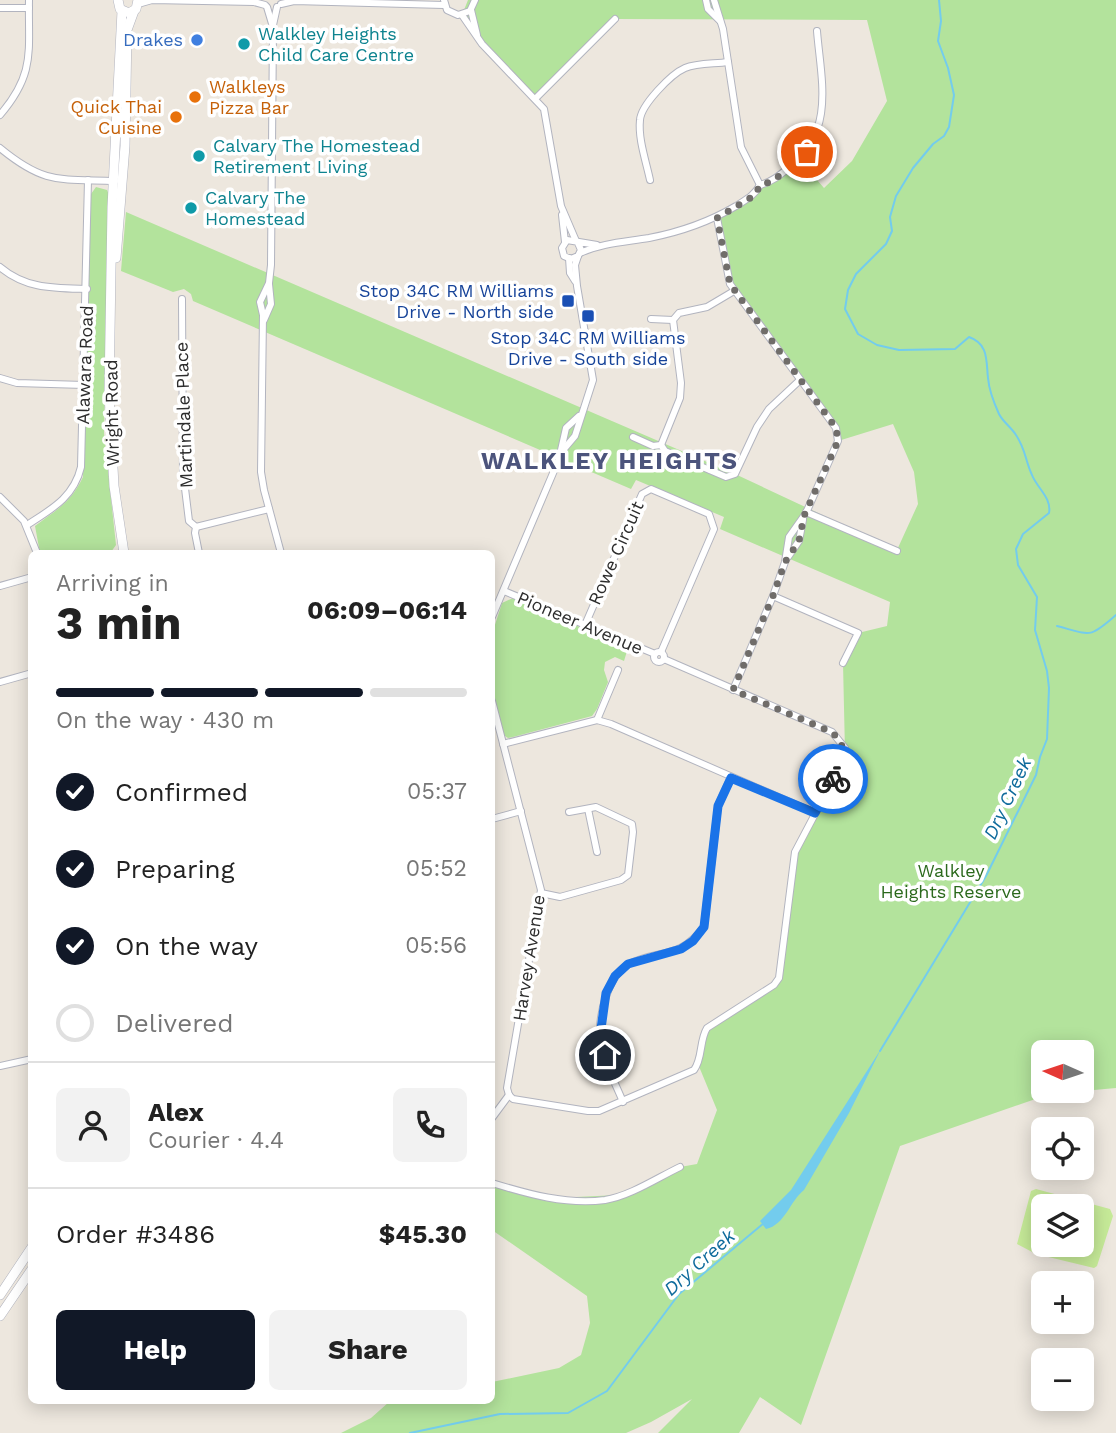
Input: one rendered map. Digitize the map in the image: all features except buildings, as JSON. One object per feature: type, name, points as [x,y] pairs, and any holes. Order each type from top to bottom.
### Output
[{"type":"main road","points":[[117,0],[118,6],[126,13],[137,5]]},
{"type":"main road","name":"Wright Road","points":[[124,550],[114,486],[110,431],[112,207],[118,181],[127,30],[137,5]]},
{"type":"main road","name":"Wright Road","points":[[118,181],[122,11]]},
{"type":"main road","points":[[1,1292],[28,1253]]},
{"type":"main road","points":[[0,1317],[28,1275]]},
{"type":"street","points":[[0,115],[20,90],[26,75],[29,0]]},
{"type":"street","points":[[475,0],[471,10],[480,40]]},
{"type":"street","points":[[706,0],[708,9],[721,22]]},
{"type":"street","points":[[714,0],[721,22],[741,147],[760,185]]},
{"type":"street","points":[[137,5],[149,1],[265,4],[290,1],[444,2],[450,12],[462,15],[480,40],[536,98],[545,113],[561,206],[565,242],[562,250],[569,258],[570,273],[577,286]]},
{"type":"street","points":[[265,4],[273,27]]},
{"type":"street","points":[[262,325],[271,304],[269,283],[273,27],[280,4]]},
{"type":"street","points":[[0,8],[29,9]]},
{"type":"street","points":[[462,15],[471,10]]},
{"type":"street","points":[[536,98],[615,19]]},
{"type":"street","points":[[565,242],[597,245],[670,233],[717,218],[755,195],[760,185],[773,181],[807,152],[817,132],[823,111],[817,31]]},
{"type":"street","points":[[650,180],[640,129],[644,107],[675,74],[687,67],[728,62]]},
{"type":"street","points":[[0,148],[35,174],[54,179],[118,181]]},
{"type":"street","name":"Alawara Road","points":[[27,525],[62,502],[75,485],[81,467],[88,180]]},
{"type":"street","points":[[495,610],[562,450],[575,436],[579,416],[591,390],[593,376],[575,265],[579,255],[577,242],[561,206]]},
{"type":"street","points":[[717,218],[730,284],[836,428],[838,441],[805,514],[789,537],[785,562],[773,596],[733,690]]},
{"type":"street","points":[[569,258],[597,245]]},
{"type":"street","points":[[0,267],[34,286],[87,289]]},
{"type":"street","points":[[269,283],[260,302],[261,472],[280,550]]},
{"type":"street","points":[[661,445],[680,398],[681,383],[673,320],[679,313],[707,307],[734,291]]},
{"type":"street","name":"Martindale Place","points":[[182,299],[183,472],[190,521],[197,527],[195,533],[198,550]]},
{"type":"street","points":[[651,320],[673,320]]},
{"type":"street","points":[[0,378],[17,383],[84,385]]},
{"type":"street","points":[[661,445],[666,451],[726,477],[735,474],[757,427],[769,409],[800,380]]},
{"type":"street","points":[[633,437],[653,446],[661,445]]},
{"type":"street","name":"Rowe Circuit","points":[[585,625],[642,494],[651,489],[709,514],[714,529],[660,655]]},
{"type":"street","points":[[0,498],[17,511],[27,525],[36,550]]},
{"type":"street","points":[[197,527],[270,509]]},
{"type":"street","points":[[805,514],[897,551]]},
{"type":"street","points":[[785,562],[799,541],[805,514]]},
{"type":"street","points":[[0,586],[28,579]]},
{"type":"street","name":"Pioneer Avenue","points":[[504,591],[660,655],[733,690],[832,732],[845,748],[843,761],[815,813]]},
{"type":"street","points":[[773,596],[858,633],[843,663]]},
{"type":"street","points":[[597,720],[618,670]]},
{"type":"street","points":[[0,682],[28,675]]},
{"type":"street","name":"Harvey Avenue","points":[[495,713],[541,893],[507,1088],[509,1095]]},
{"type":"street","points":[[495,1114],[509,1095],[513,1099],[588,1111],[606,1109],[694,1070],[707,1028],[778,981],[795,852],[815,813],[611,723],[597,720],[503,744]]},
{"type":"street","points":[[623,1102],[600,1036],[606,993],[615,976],[628,964],[681,949],[693,941],[704,927],[718,806],[731,778]]},
{"type":"street","points":[[541,893],[560,897],[621,880],[628,875],[634,832],[632,824],[596,807],[569,812]]},
{"type":"street","points":[[588,809],[597,852]]},
{"type":"street","points":[[495,819],[521,811]]},
{"type":"street","points":[[0,1066],[28,1060]]},
{"type":"street","points":[[495,1184],[527,1194],[563,1200],[604,1199],[619,1195],[680,1167]]},
{"type":"street","points":[[1,1292],[13,1297]]},
{"type":"green space","name":"Walkley Heights Reserve","points":[[468,0],[1116,0],[1116,1088],[1094,1090],[1094,1040],[1031,1040],[1031,1101],[900,1146],[801,1425],[760,1397],[739,1433],[658,1433],[692,1399],[626,1433],[341,1433],[371,1418],[387,1404],[495,1404],[495,1381],[559,1368],[581,1355],[590,1323],[587,1296],[495,1232],[495,1183],[554,1198],[619,1195],[680,1167],[697,1164],[717,1110],[698,1064],[705,1030],[777,981],[795,852],[845,752],[843,663],[858,633],[887,626],[890,602],[720,529],[724,517],[636,480],[631,489],[193,301],[191,294],[184,289],[173,292],[121,271],[126,212],[735,474],[897,550],[918,504],[914,472],[893,424],[838,441],[836,428],[730,284],[717,218],[799,159],[824,188],[852,161],[887,101],[867,20],[615,19],[538,101],[479,40],[462,15]]},
{"type":"green space","points":[[96,187],[107,190],[109,195],[104,433],[116,545],[112,550],[39,550],[35,526],[68,500],[83,477],[91,194]]},
{"type":"green space","points":[[513,598],[628,648],[624,661],[615,657],[605,662],[604,670],[608,682],[592,716],[508,738],[502,734],[495,706],[495,625],[502,603]]},
{"type":"green space","points":[[1036,1189],[1054,1194],[1031,1194],[1031,1251],[1017,1244],[1031,1191]]},
{"type":"green space","points":[[1094,1205],[1110,1209],[1113,1216],[1097,1266],[1094,1268],[1048,1257],[1094,1257]]},
{"type":"water","points":[[881,1049],[849,1113],[804,1190],[783,1218],[773,1227],[766,1229],[760,1221],[791,1190]]},
{"type":"waterway","name":"Dry Creek","points":[[880,1051],[986,876],[1036,775],[1047,739],[1049,688],[1035,630],[1037,597],[1018,565],[1016,549],[1023,534],[1049,513],[1049,508],[1034,480],[1019,440],[995,405],[983,349],[969,337],[955,349],[899,350],[877,345],[858,334],[845,309],[848,290],[856,274],[886,244],[892,231],[890,217],[896,196],[913,168],[933,144],[944,136],[949,127],[954,95],[938,41],[941,21],[939,0]]},
{"type":"waterway","points":[[1057,626],[1089,633],[1116,615]]},
{"type":"waterway","name":"Dry Creek","points":[[410,1433],[500,1414],[568,1413],[607,1391],[679,1294],[764,1223]]},
{"type":"way so far","points":[[807,152],[773,181],[760,185],[755,195],[717,218],[730,284],[836,428],[838,441],[804,516],[799,541],[785,562],[733,690],[832,732],[845,748],[843,761],[833,779]]},
{"type":"place","name":"Drakes","points":[[197,40]]},
{"type":"place","name":"Walkley Heights Child Care Centre","points":[[244,44]]},
{"type":"place","name":"Walkleys Pizza Bar","points":[[195,97]]},
{"type":"place","name":"Quick Thai Cuisine","points":[[176,117]]},
{"type":"place","name":"Calvary The Homestead Retirement Living","points":[[199,156]]},
{"type":"place","name":"Calvary The Homestead","points":[[191,208]]},
{"type":"place","name":"Stop 34C RM Williams Drive - North side","points":[[568,301]]},
{"type":"place","name":"Stop 34C RM Williams Drive - South side","points":[[588,316]]},
{"type":"district","name":"WALKLEY HEIGHTS","points":[[610,461]]},
{"type":"route","points":[[605,1055],[600,1036],[606,993],[615,976],[628,964],[681,949],[693,941],[704,927],[718,806],[731,778],[815,813],[833,779]]}]
